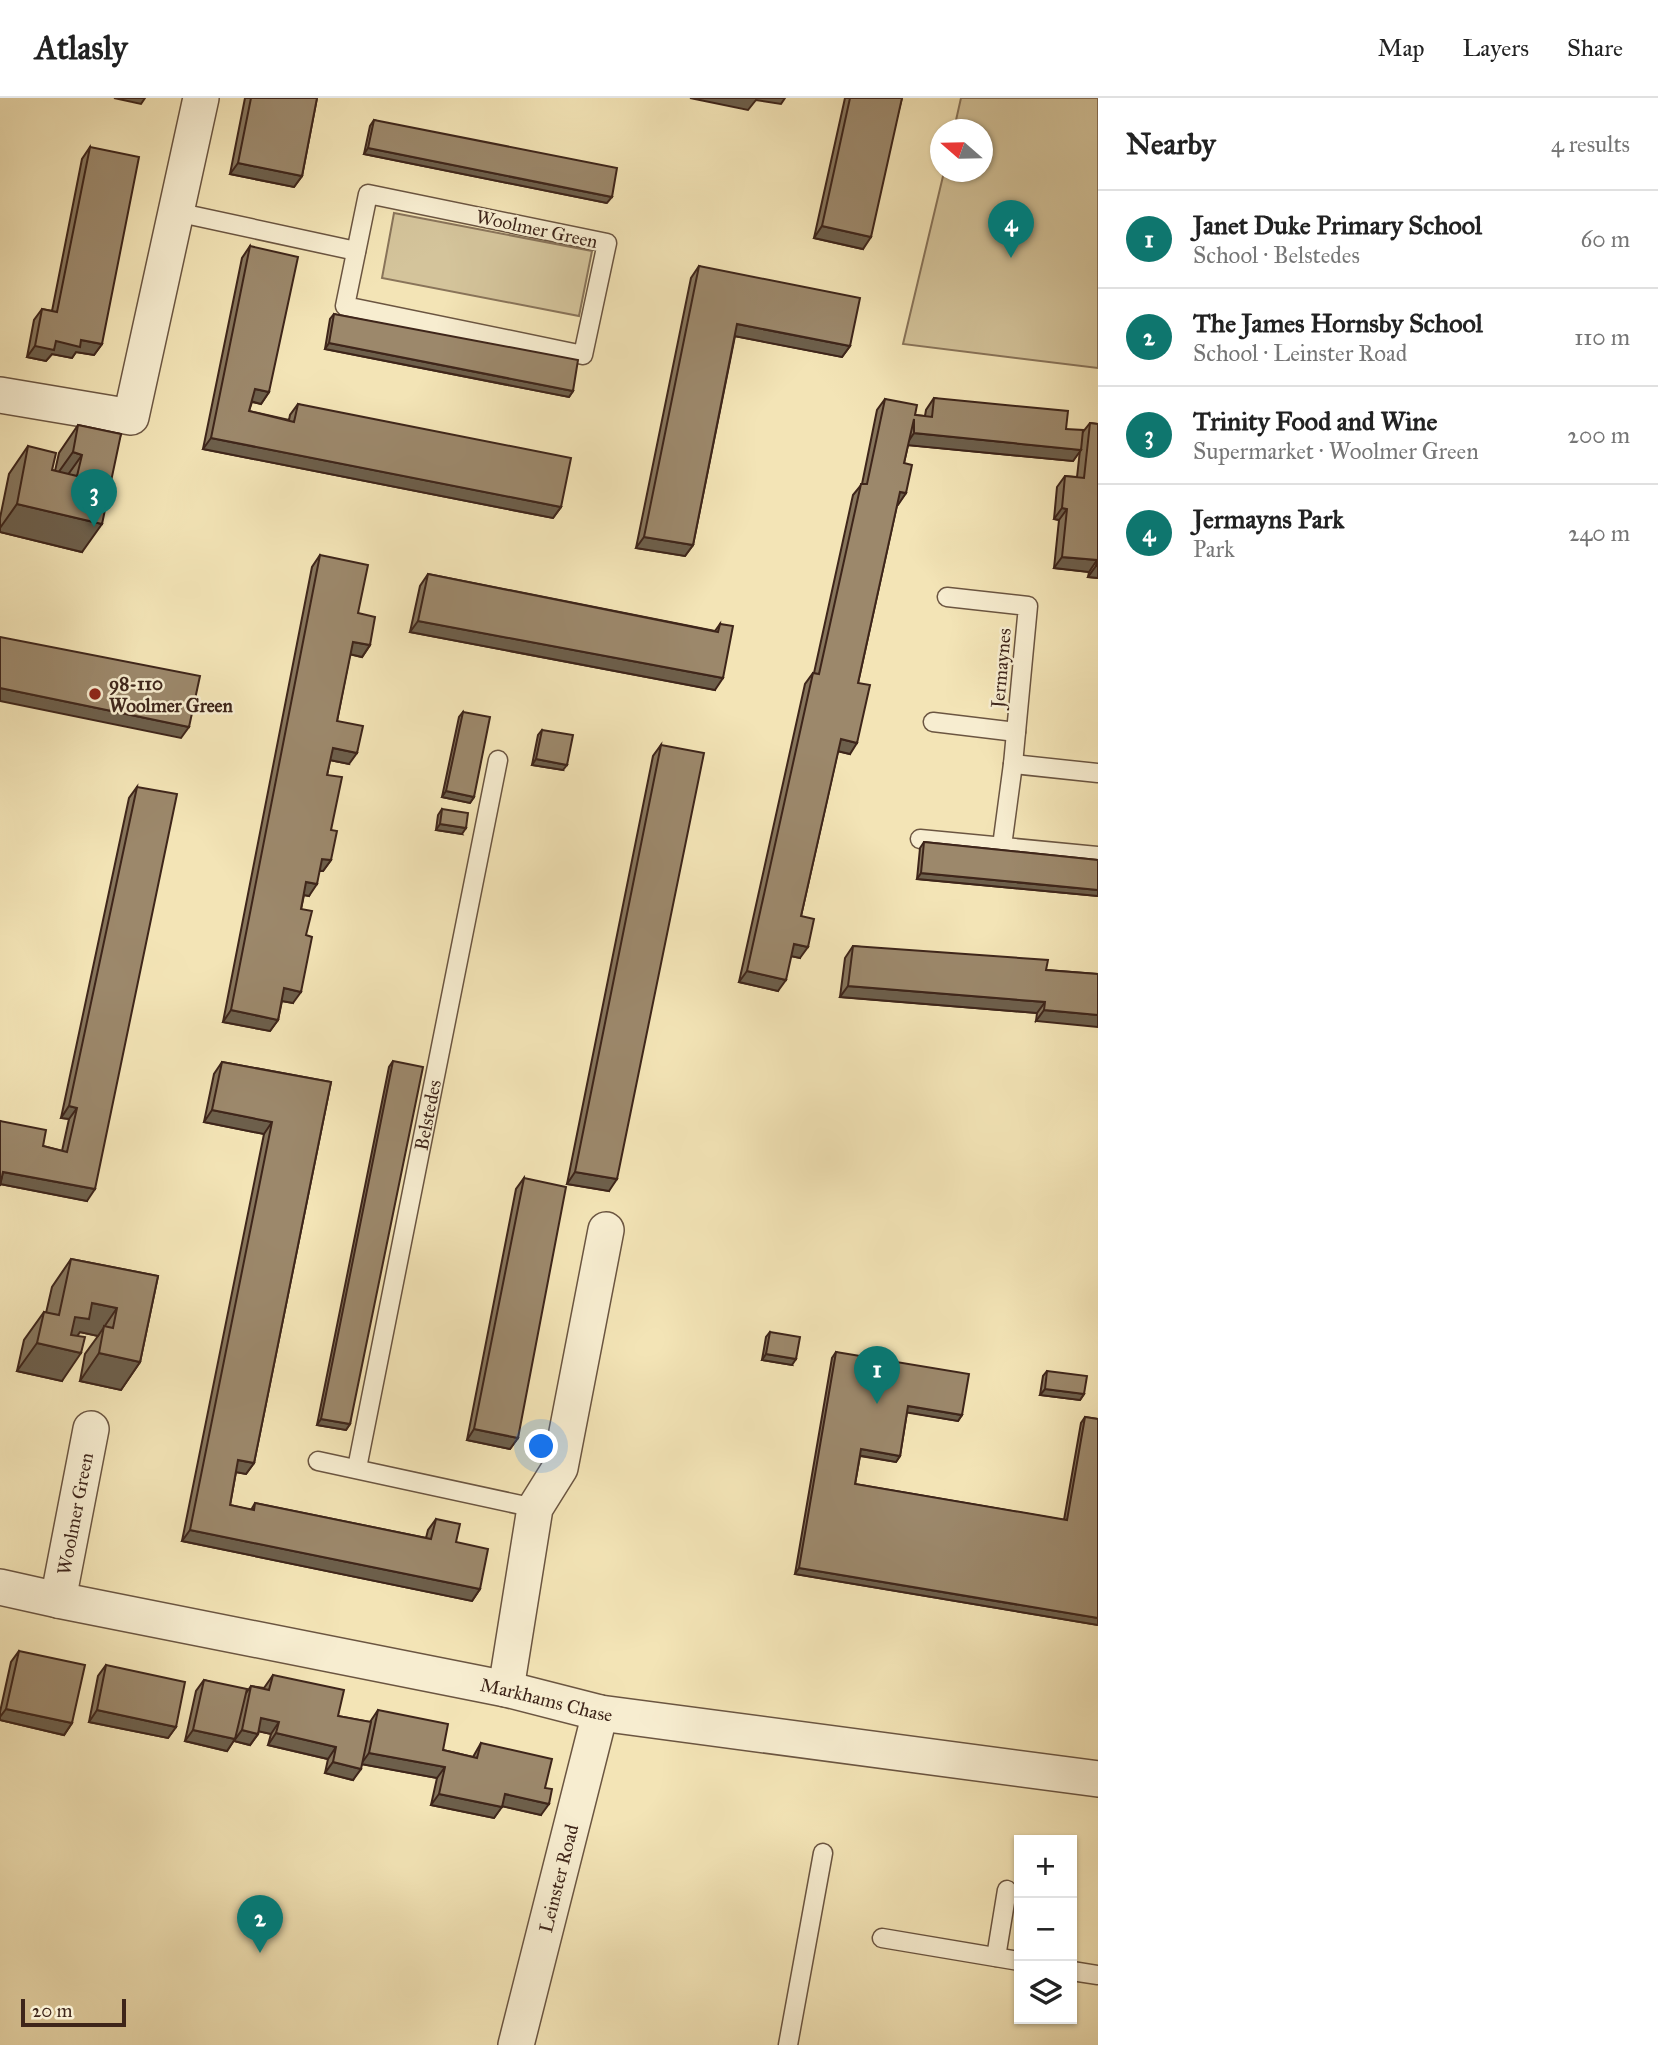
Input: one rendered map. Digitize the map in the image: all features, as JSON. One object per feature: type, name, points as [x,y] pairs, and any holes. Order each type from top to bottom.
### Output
[{"type":"street","points":[[0,395],[131,417],[201,98]]},
{"type":"street","points":[[506,1689],[535,1508],[560,1468],[606,1230]]},
{"type":"street","name":"Woolmer Green","points":[[58,1600],[91,1429]]},
{"type":"street","name":"Markhams Chase","points":[[0,1587],[506,1689],[600,1713],[1098,1779]]},
{"type":"street","name":"Leinster Road","points":[[516,2045],[600,1713]]},
{"type":"lane","name":"Woolmer Green","points":[[368,194],[607,243],[583,355],[345,306],[356,251],[368,194]]},
{"type":"lane","points":[[176,212],[356,251]]},
{"type":"lane","name":"Jermaynes","points":[[947,597],[1028,606],[1013,764],[1002,846]]},
{"type":"lane","name":"Jermaynes","points":[[933,722],[1016,732]]},
{"type":"lane","name":"Belstedes","points":[[356,1468],[498,760]]},
{"type":"lane","points":[[1013,764],[1098,773]]},
{"type":"lane","points":[[920,839],[1098,856]]},
{"type":"lane","points":[[318,1461],[535,1508]]},
{"type":"lane","points":[[788,2045],[823,1853]]},
{"type":"lane","points":[[996,1957],[1007,1890]]},
{"type":"lane","points":[[882,1938],[1014,1960]]},
{"type":"lane","points":[[1077,1971],[1098,1975]]},
{"type":"shaded area","points":[[961,98],[1098,98],[1098,368],[903,344],[942,182],[993,182],[993,119],[956,119]]},
{"type":"shaded area","points":[[394,213],[592,251],[579,316],[382,278]]},
{"type":"building","points":[[251,98],[317,98],[302,176],[238,163]]},
{"type":"building","points":[[850,98],[902,98],[871,237],[822,226]]},
{"type":"building","points":[[374,120],[617,168],[612,197],[368,148]]},
{"type":"building","points":[[90,147],[139,157],[102,344],[81,340],[80,347],[56,341],[54,350],[35,346],[42,309],[57,312]]},
{"type":"building","points":[[250,246],[298,257],[269,392],[255,389],[249,411],[294,422],[298,404],[571,458],[561,507],[211,438]]},
{"type":"building","points":[[699,266],[860,298],[850,346],[737,324],[693,545],[644,537]]},
{"type":"building","points":[[334,314],[578,360],[573,391],[329,343]]},
{"type":"building","points":[[934,398],[1068,411],[1066,429],[1083,430],[1081,450],[914,433],[914,419],[904,463],[912,465],[906,493],[900,492],[858,683],[870,685],[857,743],[841,739],[801,916],[814,919],[808,947],[794,944],[786,980],[747,971],[813,673],[819,674],[861,484],[867,484],[885,399],[917,405],[915,415],[932,417]]},
{"type":"building","points":[[1090,423],[1098,424],[1098,566],[1097,560],[1062,557],[1067,509],[1062,508],[1065,476],[1084,478]]},
{"type":"building","points":[[78,425],[121,434],[102,524],[17,504],[28,446],[56,453],[52,470],[77,476],[82,455],[73,452]]},
{"type":"building","points":[[320,555],[368,565],[358,613],[375,617],[370,645],[353,642],[337,721],[363,726],[357,753],[333,748],[327,775],[342,777],[331,830],[337,831],[331,860],[322,859],[317,884],[306,882],[301,909],[312,911],[306,935],[312,937],[301,992],[284,988],[278,1020],[231,1010]]},
{"type":"building","points":[[428,574],[718,632],[720,624],[733,626],[723,678],[418,621]]},
{"type":"building","name":"98-110 Woolmer Green","points":[[0,637],[200,676],[189,727],[0,688]]},
{"type":"building","points":[[463,712],[490,717],[474,797],[446,791]]},
{"type":"building","points":[[542,730],[573,735],[567,765],[536,759]]},
{"type":"building","points":[[661,745],[704,753],[617,1179],[575,1172]]},
{"type":"building","points":[[137,787],[177,794],[95,1189],[3,1172],[0,1186],[0,1121],[46,1130],[43,1146],[67,1152],[77,1108],[69,1106]]},
{"type":"building","points":[[442,809],[468,813],[466,828],[440,824]]},
{"type":"building","points":[[924,842],[1098,860],[1098,890],[921,873]]},
{"type":"building","points":[[853,946],[1048,960],[1046,970],[1098,974],[1098,1015],[1044,1010],[1045,1002],[848,986]]},
{"type":"building","points":[[393,1061],[423,1067],[350,1424],[321,1419]]},
{"type":"building","points":[[222,1062],[331,1082],[254,1463],[238,1460],[230,1505],[254,1510],[255,1503],[431,1539],[436,1519],[460,1524],[456,1542],[488,1549],[480,1589],[190,1530],[272,1122],[212,1110]]},
{"type":"building","points":[[524,1178],[566,1187],[518,1438],[474,1429]]},
{"type":"building","points":[[71,1259],[158,1276],[140,1362],[99,1353],[104,1326],[113,1328],[117,1308],[92,1303],[89,1319],[75,1317],[71,1335],[85,1337],[81,1353],[37,1343],[44,1312],[59,1315]]},
{"type":"building","points":[[770,1332],[800,1337],[796,1359],[766,1354]]},
{"type":"building","points":[[836,1352],[969,1374],[962,1415],[908,1406],[900,1456],[861,1449],[855,1484],[1067,1520],[1085,1417],[1098,1419],[1098,1618],[799,1568]]},
{"type":"building","points":[[1047,1371],[1087,1376],[1084,1394],[1045,1389]]},
{"type":"building","points":[[19,1651],[85,1665],[72,1723],[6,1709]]},
{"type":"building","points":[[106,1665],[185,1682],[176,1727],[97,1710]]},
{"type":"building","points":[[273,1675],[344,1690],[338,1716],[371,1722],[361,1769],[333,1762],[336,1747],[276,1733],[279,1722],[261,1718],[258,1734],[242,1730],[251,1686],[269,1690]]},
{"type":"building","points":[[204,1680],[247,1689],[235,1739],[193,1730]]},
{"type":"building","points":[[378,1710],[448,1724],[443,1750],[477,1758],[481,1743],[552,1759],[545,1788],[552,1789],[549,1804],[505,1794],[502,1807],[439,1794],[445,1767],[369,1753]]},
{"type":"place","name":"Jermayns Park","points":[[1011,258]]},
{"type":"place","name":"Trinity Food and Wine","points":[[94,527]]},
{"type":"place","name":"98-110 Woolmer Green","points":[[95,694]]},
{"type":"place","name":"Janet Duke Primary School","points":[[877,1404]]},
{"type":"place","name":"The James Hornsby School","points":[[260,1953]]}]
